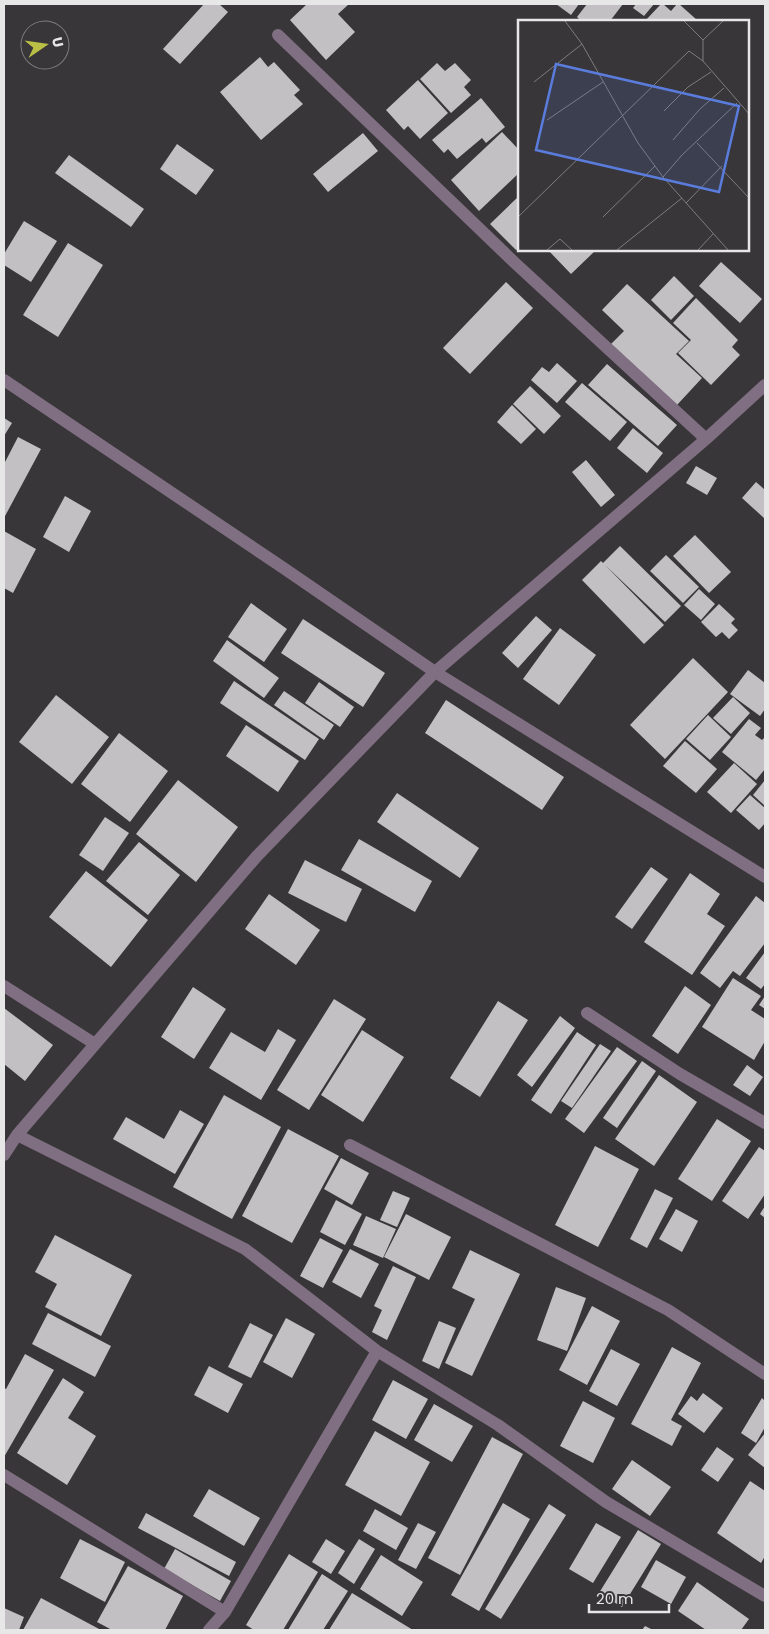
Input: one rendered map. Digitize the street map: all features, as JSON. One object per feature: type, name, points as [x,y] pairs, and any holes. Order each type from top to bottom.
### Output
[{"type":"street","points":[[278,35],[515,263],[706,439]]},
{"type":"street","points":[[4,380],[435,672],[765,877]]},
{"type":"street","points":[[4,1155],[17,1135],[257,856],[435,672],[706,439],[765,385]]},
{"type":"street","points":[[4,986],[95,1044]]},
{"type":"street","points":[[587,1013],[680,1074],[765,1123]]},
{"type":"street","points":[[17,1135],[245,1249],[377,1351],[498,1425],[606,1502],[765,1596]]},
{"type":"street","points":[[350,1145],[668,1310],[765,1374]]},
{"type":"street","points":[[214,1629],[377,1351]]},
{"type":"street","points":[[4,1475],[225,1612]]},
{"type":"building","points":[[204,4],[219,4],[228,12],[180,64],[163,49]]},
{"type":"building","points":[[307,4],[349,4],[338,14],[355,32],[326,60],[290,20]]},
{"type":"building","points":[[556,4],[579,4],[571,15]]},
{"type":"building","points":[[587,4],[623,4],[611,20],[580,20],[577,17]]},
{"type":"building","points":[[636,4],[654,4],[644,16],[633,8]]},
{"type":"building","points":[[661,4],[671,11],[679,4],[697,20],[646,20]]},
{"type":"building","points":[[260,57],[268,67],[274,62],[300,90],[294,95],[303,104],[261,140],[220,92]]},
{"type":"building","points":[[437,63],[445,71],[455,63],[471,80],[464,87],[471,95],[451,113],[420,79]]},
{"type":"building","points":[[418,80],[448,113],[420,139],[408,126],[404,130],[386,110]]},
{"type":"building","points":[[481,98],[505,127],[486,143],[482,138],[457,159],[448,149],[444,153],[432,140]]},
{"type":"building","points":[[502,132],[518,149],[518,174],[479,211],[451,180]]},
{"type":"building","points":[[363,133],[378,151],[328,192],[313,174]]},
{"type":"building","points":[[177,144],[214,170],[196,195],[160,169]]},
{"type":"building","points":[[69,155],[144,209],[131,227],[55,173]]},
{"type":"building","points":[[518,197],[518,249],[516,250],[490,224]]},
{"type":"building","points":[[24,221],[57,241],[31,282],[4,265],[4,254]]},
{"type":"building","points":[[68,243],[103,265],[58,337],[23,315]]},
{"type":"building","points":[[549,251],[595,251],[571,274]]},
{"type":"building","points":[[721,262],[762,299],[740,323],[699,286]]},
{"type":"building","points":[[674,276],[694,296],[671,320],[651,300]]},
{"type":"building","points":[[506,282],[533,308],[470,374],[443,348]]},
{"type":"building","points":[[627,284],[689,341],[676,354],[702,378],[677,405],[611,344],[624,331],[602,310]]},
{"type":"building","points":[[696,298],[738,340],[732,347],[740,355],[711,385],[678,353],[691,340],[673,323]]},
{"type":"building","points":[[557,363],[577,381],[557,403],[531,380],[542,367],[549,372]]},
{"type":"building","points":[[607,364],[677,425],[658,446],[588,385]]},
{"type":"building","points":[[582,383],[627,422],[610,441],[565,402]]},
{"type":"building","points":[[530,386],[561,416],[544,434],[513,404]]},
{"type":"building","points":[[512,405],[536,429],[521,444],[497,422]]},
{"type":"building","points":[[4,418],[12,423],[4,436]]},
{"type":"building","points":[[633,428],[663,453],[647,473],[617,448]]},
{"type":"building","points":[[18,437],[41,449],[4,518],[4,464]]},
{"type":"building","points":[[586,460],[615,495],[601,507],[572,472]]},
{"type":"building","points":[[696,466],[717,478],[707,495],[686,483]]},
{"type":"building","points":[[756,482],[765,490],[765,519],[742,498]]},
{"type":"building","points":[[65,496],[91,511],[69,552],[43,537]]},
{"type":"building","points":[[4,531],[36,549],[13,593],[4,588]]},
{"type":"building","points":[[695,535],[731,572],[709,593],[673,556]]},
{"type":"building","points":[[620,546],[681,606],[665,622],[605,565],[664,625],[644,644],[582,580]]},
{"type":"building","points":[[666,555],[699,587],[683,603],[650,571]]},
{"type":"building","points":[[699,589],[715,604],[701,620],[684,605]]},
{"type":"building","points":[[251,603],[287,629],[264,662],[228,637]]},
{"type":"building","points":[[719,604],[735,619],[731,623],[738,630],[729,639],[722,632],[716,637],[701,622]]},
{"type":"building","points":[[536,616],[552,630],[518,668],[502,653]]},
{"type":"building","points":[[303,619],[385,673],[363,707],[281,653]]},
{"type":"building","points":[[560,628],[596,655],[559,705],[523,679]]},
{"type":"building","points":[[227,640],[279,678],[264,698],[213,661]]},
{"type":"building","points":[[693,658],[728,692],[665,759],[630,725]]},
{"type":"building","points":[[748,670],[765,683],[765,709],[760,716],[730,694]]},
{"type":"building","points":[[234,681],[319,739],[305,760],[220,703]]},
{"type":"building","points":[[319,682],[354,707],[340,727],[305,703]]},
{"type":"building","points":[[284,691],[334,725],[324,740],[274,705]]},
{"type":"building","points":[[56,695],[109,737],[72,784],[19,742]]},
{"type":"building","points":[[733,697],[750,713],[731,734],[713,718]]},
{"type":"building","points":[[446,700],[564,777],[542,810],[425,733]]},
{"type":"building","points":[[708,715],[731,737],[710,760],[686,739]]},
{"type":"building","points":[[749,719],[761,728],[755,735],[762,740],[765,737],[765,769],[756,780],[722,752]]},
{"type":"building","points":[[246,725],[299,761],[278,792],[226,756]]},
{"type":"building","points":[[119,733],[168,771],[130,822],[81,784]]},
{"type":"building","points":[[685,741],[717,769],[696,793],[663,766]]},
{"type":"building","points":[[734,763],[757,784],[731,813],[707,792]]},
{"type":"building","points":[[178,780],[238,827],[196,882],[136,834]]},
{"type":"building","points":[[765,780],[765,806],[753,795]]},
{"type":"building","points":[[397,793],[479,848],[460,878],[377,822]]},
{"type":"building","points":[[750,795],[765,808],[765,823],[759,830],[736,810]]},
{"type":"building","points":[[105,817],[129,833],[103,871],[79,855]]},
{"type":"building","points":[[359,839],[432,881],[415,912],[341,870]]},
{"type":"building","points":[[139,842],[180,875],[148,915],[106,881]]},
{"type":"building","points":[[305,860],[362,889],[346,922],[288,893]]},
{"type":"building","points":[[651,867],[668,879],[632,929],[615,917]]},
{"type":"building","points":[[86,871],[148,920],[111,967],[49,917]]},
{"type":"building","points":[[690,873],[720,894],[707,914],[725,926],[692,975],[644,942]]},
{"type":"building","points":[[269,894],[320,930],[296,965],[245,929]]},
{"type":"building","points":[[756,896],[765,903],[765,943],[740,976],[733,971],[720,988],[700,973]]},
{"type":"building","points":[[765,952],[765,984],[761,989],[746,978]]},
{"type":"building","points":[[733,978],[761,996],[751,1010],[765,1019],[765,1041],[754,1060],[702,1027]]},
{"type":"building","points":[[685,986],[711,1005],[678,1054],[652,1036]]},
{"type":"building","points":[[193,987],[226,1009],[194,1059],[161,1037]]},
{"type":"building","points":[[765,996],[765,1009],[759,1005]]},
{"type":"building","points":[[334,999],[366,1019],[309,1110],[277,1090]]},
{"type":"building","points":[[498,1001],[528,1020],[480,1097],[450,1078]]},
{"type":"building","points":[[4,1008],[53,1045],[25,1081],[4,1064]]},
{"type":"building","points":[[560,1016],[575,1028],[532,1087],[517,1075]]},
{"type":"building","points":[[278,1029],[296,1040],[261,1100],[209,1068],[231,1032],[265,1052]]},
{"type":"building","points":[[362,1030],[404,1057],[363,1122],[321,1095]]},
{"type":"building","points":[[577,1032],[596,1045],[551,1114],[531,1100]]},
{"type":"building","points":[[600,1044],[611,1051],[572,1108],[561,1101]]},
{"type":"building","points":[[617,1047],[637,1061],[584,1133],[565,1119]]},
{"type":"building","points":[[642,1061],[656,1071],[617,1128],[603,1118]]},
{"type":"building","points":[[747,1065],[763,1077],[750,1096],[733,1085]]},
{"type":"building","points":[[659,1075],[697,1102],[654,1166],[615,1139]]},
{"type":"building","points":[[224,1095],[281,1127],[232,1219],[173,1187]]},
{"type":"building","points":[[180,1110],[204,1124],[175,1174],[113,1139],[126,1117],[164,1139]]},
{"type":"building","points":[[717,1119],[751,1141],[712,1201],[678,1179]]},
{"type":"building","points":[[288,1129],[339,1156],[292,1243],[242,1216]]},
{"type":"building","points":[[595,1146],[639,1169],[598,1247],[555,1225]]},
{"type":"building","points":[[759,1147],[765,1151],[765,1194],[748,1219],[722,1201]]},
{"type":"building","points":[[341,1158],[369,1173],[352,1205],[324,1189]]},
{"type":"building","points":[[655,1189],[673,1198],[647,1248],[630,1239]]},
{"type":"building","points":[[393,1191],[410,1198],[397,1227],[380,1220]]},
{"type":"building","points":[[336,1200],[362,1214],[345,1245],[320,1232]]},
{"type":"building","points":[[765,1206],[765,1218],[760,1214]]},
{"type":"building","points":[[676,1209],[698,1221],[682,1252],[659,1239]]},
{"type":"building","points":[[406,1214],[451,1237],[429,1280],[384,1257]]},
{"type":"building","points":[[366,1216],[396,1229],[383,1258],[353,1245]]},
{"type":"building","points":[[55,1235],[132,1275],[101,1336],[45,1307],[57,1284],[35,1272]]},
{"type":"building","points":[[320,1238],[343,1250],[323,1288],[300,1276]]},
{"type":"building","points":[[350,1249],[379,1264],[361,1298],[332,1282]]},
{"type":"building","points":[[470,1250],[520,1274],[472,1376],[445,1363],[475,1299],[452,1288]]},
{"type":"building","points":[[393,1266],[416,1277],[387,1340],[372,1332],[382,1310],[374,1306]]},
{"type":"building","points":[[556,1287],[586,1298],[567,1351],[537,1340]]},
{"type":"building","points":[[592,1306],[620,1321],[587,1385],[559,1370]]},
{"type":"building","points":[[48,1313],[111,1346],[95,1377],[32,1344]]},
{"type":"building","points":[[286,1318],[315,1334],[292,1378],[263,1362]]},
{"type":"building","points":[[439,1321],[456,1328],[439,1369],[422,1361]]},
{"type":"building","points":[[250,1323],[273,1335],[251,1378],[228,1367]]},
{"type":"building","points":[[672,1347],[701,1363],[671,1420],[682,1426],[672,1446],[631,1424]]},
{"type":"building","points":[[611,1349],[640,1364],[617,1406],[589,1391]]},
{"type":"building","points":[[25,1354],[54,1370],[4,1457],[4,1388],[6,1389]]},
{"type":"building","points":[[209,1366],[243,1384],[228,1413],[194,1395]]},
{"type":"building","points":[[63,1378],[84,1392],[68,1418],[96,1436],[67,1485],[17,1453]]},
{"type":"building","points":[[393,1380],[428,1399],[406,1439],[372,1420]]},
{"type":"building","points":[[703,1393],[723,1408],[704,1433],[678,1414],[691,1396],[697,1401]]},
{"type":"building","points":[[762,1398],[765,1401],[765,1427],[756,1443],[741,1433]]},
{"type":"building","points":[[583,1401],[615,1418],[593,1463],[560,1446]]},
{"type":"building","points":[[434,1404],[473,1426],[452,1462],[414,1440]]},
{"type":"building","points":[[375,1431],[430,1462],[401,1516],[345,1485]]},
{"type":"building","points":[[765,1433],[765,1468],[748,1455]]},
{"type":"building","points":[[492,1437],[523,1454],[460,1575],[428,1558]]},
{"type":"building","points":[[717,1447],[734,1459],[718,1482],[701,1470]]},
{"type":"building","points":[[632,1460],[671,1487],[650,1516],[612,1489]]},
{"type":"building","points":[[750,1481],[765,1491],[765,1556],[761,1563],[717,1533]]},
{"type":"building","points":[[209,1489],[260,1518],[244,1546],[193,1516]]},
{"type":"building","points":[[503,1503],[530,1519],[479,1611],[451,1595]]},
{"type":"building","points":[[549,1504],[566,1515],[501,1619],[485,1609]]},
{"type":"building","points":[[375,1509],[408,1528],[396,1550],[363,1531]]},
{"type":"building","points":[[146,1513],[236,1562],[229,1576],[138,1528]]},
{"type":"building","points":[[418,1523],[436,1532],[416,1569],[398,1560]]},
{"type":"building","points":[[596,1523],[621,1537],[593,1583],[569,1569]]},
{"type":"building","points":[[638,1530],[661,1544],[622,1607],[599,1593]]},
{"type":"building","points":[[80,1539],[125,1562],[105,1602],[60,1578]]},
{"type":"building","points":[[326,1539],[345,1551],[331,1574],[312,1562]]},
{"type":"building","points":[[359,1539],[375,1549],[354,1584],[338,1573]]},
{"type":"building","points":[[175,1549],[231,1581],[220,1601],[164,1569]]},
{"type":"building","points":[[289,1554],[318,1572],[283,1630],[254,1630],[246,1625]]},
{"type":"building","points":[[381,1555],[423,1582],[402,1616],[360,1589]]},
{"type":"building","points":[[656,1560],[686,1577],[671,1604],[641,1587]]},
{"type":"building","points":[[128,1566],[183,1596],[165,1630],[112,1630],[97,1622]]},
{"type":"building","points":[[322,1574],[348,1591],[323,1630],[288,1630]]},
{"type":"building","points":[[697,1582],[749,1619],[741,1630],[706,1630],[678,1611]]},
{"type":"building","points":[[352,1593],[413,1630],[329,1630]]},
{"type":"building","points":[[41,1598],[101,1630],[23,1630]]},
{"type":"building","points":[[4,1608],[24,1617],[19,1630],[4,1630]]},
{"type":"building","points":[[645,1626],[653,1630],[642,1630]]}]
